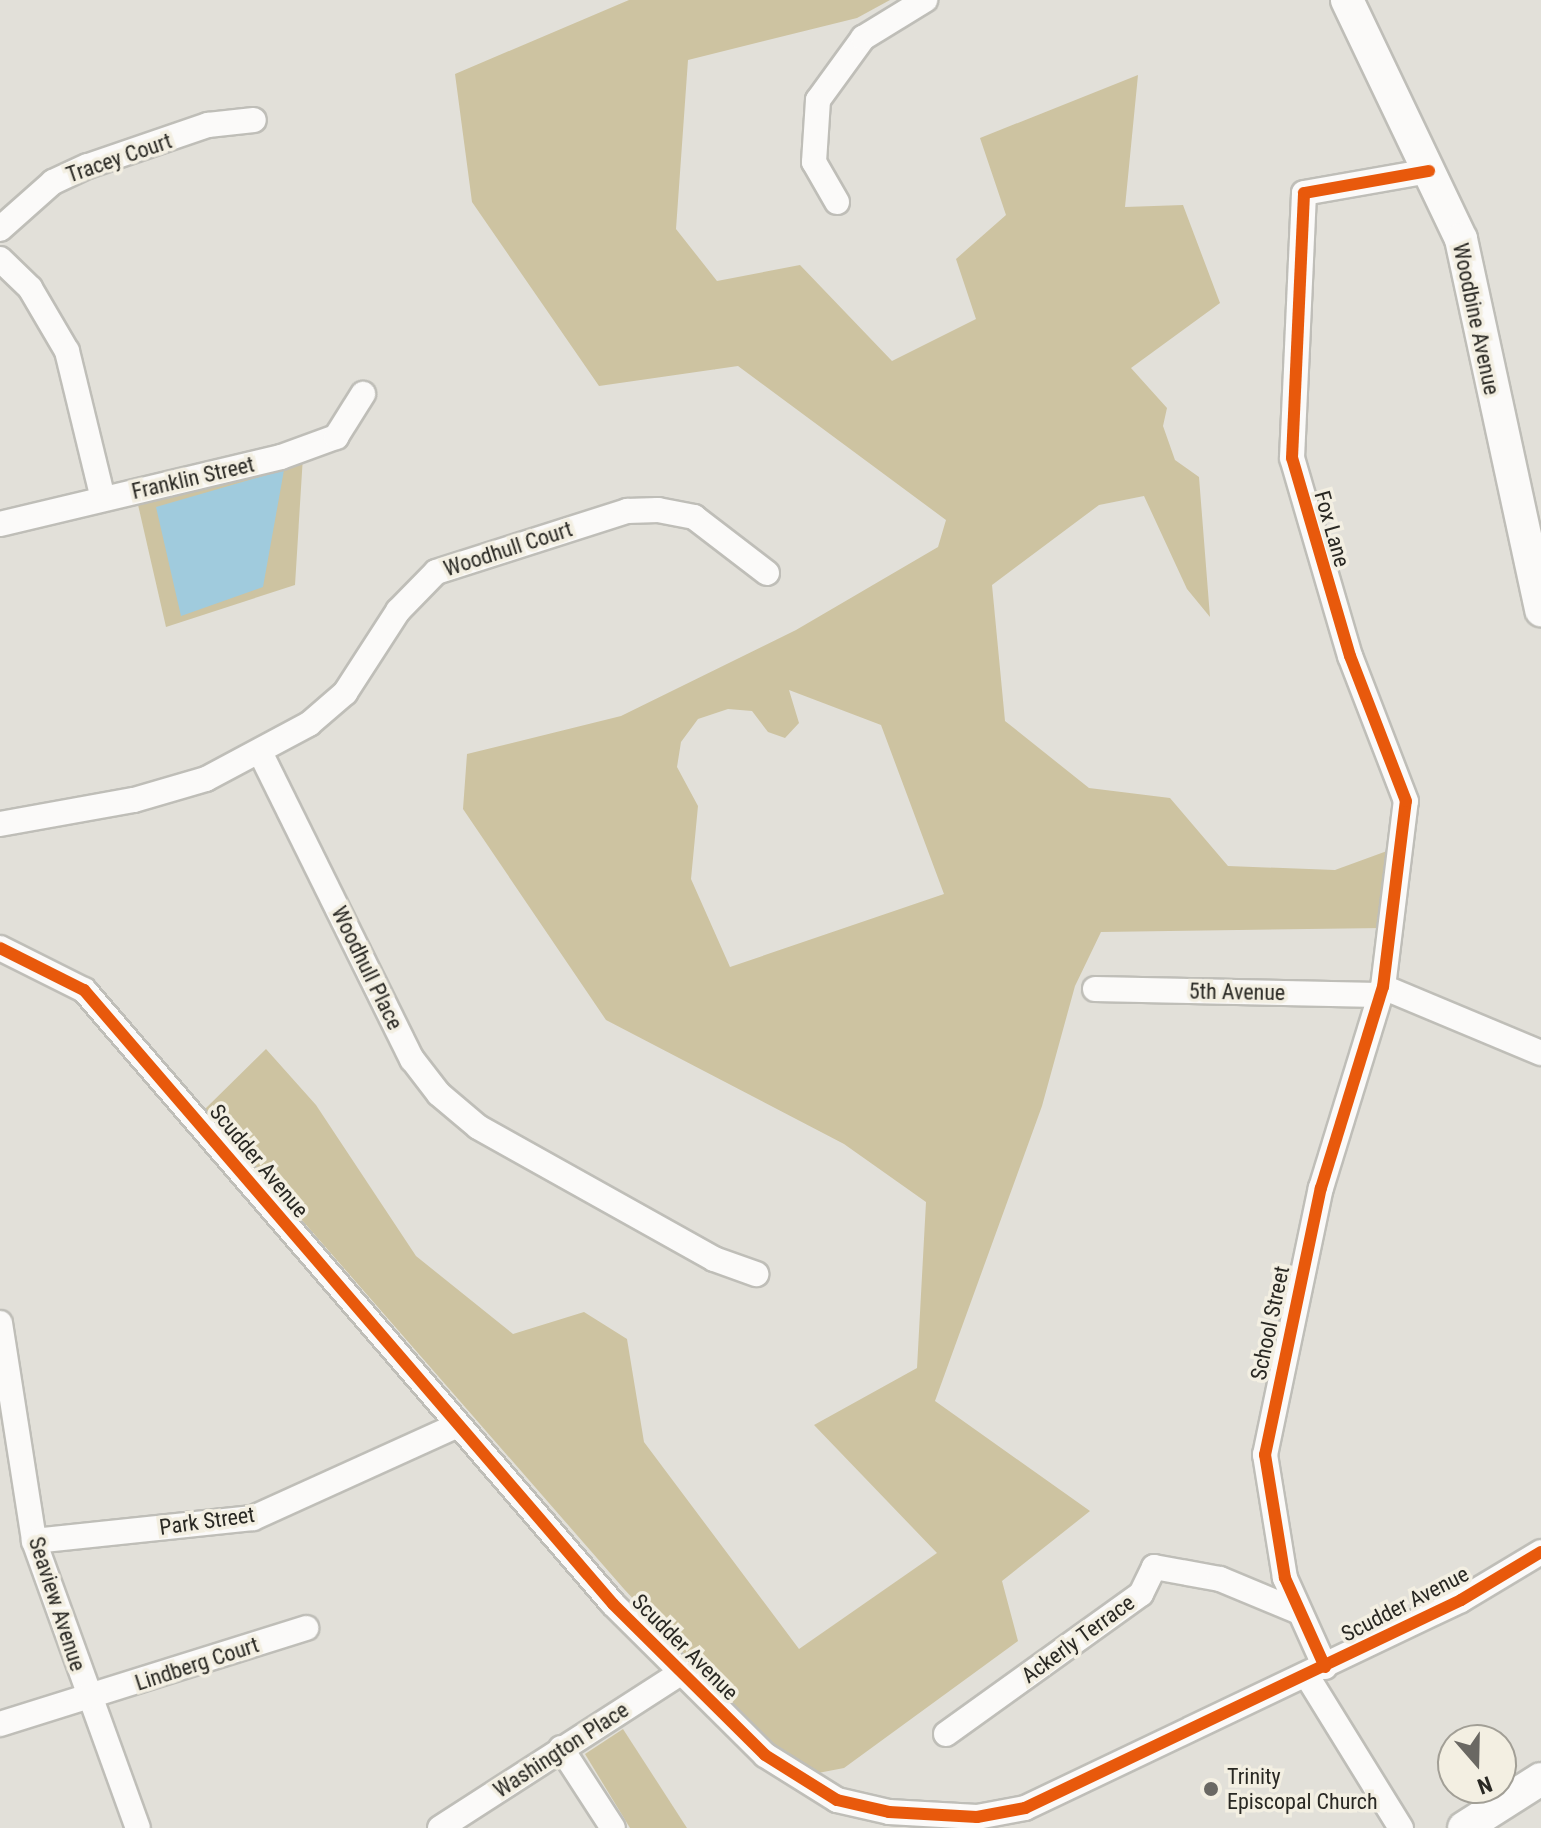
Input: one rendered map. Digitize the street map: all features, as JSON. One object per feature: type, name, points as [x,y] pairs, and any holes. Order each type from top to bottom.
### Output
[{"type":"main road","name":"Woodbine Avenue","points":[[1347,0],[1461,239],[1541,610]]},
{"type":"main road","points":[[1464,1828],[1541,1779]]},
{"type":"street","points":[[837,202],[814,162],[818,100],[863,38],[925,0]]},
{"type":"street","name":"Tracey Court","points":[[0,229],[53,182],[88,166],[208,125],[254,120]]},
{"type":"street","name":"Fox Lane","points":[[1381,991],[1406,801],[1350,656],[1292,458],[1293,351],[1304,193],[1429,171]]},
{"type":"street","points":[[0,259],[30,288],[67,351],[103,499]]},
{"type":"street","name":"Franklin Street","points":[[0,524],[336,437],[363,394]]},
{"type":"street","name":"Woodhull Court","points":[[260,752],[345,693],[398,611],[436,572],[627,511],[658,510],[694,517],[767,573]]},
{"type":"street","points":[[0,824],[134,800],[260,752]]},
{"type":"street","name":"Woodhull Place","points":[[260,752],[412,1059],[439,1094],[478,1127],[714,1259],[756,1274]]},
{"type":"street","name":"Scudder Avenue","points":[[0,948],[84,990],[458,1425],[682,1672],[765,1755],[837,1800],[980,1823],[1046,1800],[1316,1671],[1541,1552]]},
{"type":"street","name":"5th Avenue","points":[[1095,989],[1381,991],[1541,1053]]},
{"type":"street","name":"School Street","points":[[1381,991],[1321,1188],[1265,1455],[1297,1611],[1316,1671],[1401,1828]]},
{"type":"street","name":"Seaview Avenue","points":[[0,1323],[34,1541],[88,1698],[138,1828]]},
{"type":"street","name":"Park Street","points":[[34,1541],[253,1518],[458,1425]]},
{"type":"street","name":"Ackerly Terrace","points":[[946,1734],[1141,1594],[1154,1567],[1220,1579],[1297,1611]]},
{"type":"street","name":"Lindberg Court","points":[[0,1724],[306,1628]]},
{"type":"street","name":"Washington Place","points":[[440,1828],[682,1672]]},
{"type":"street","points":[[561,1748],[613,1828]]},
{"type":"shaded area","points":[[629,0],[890,0],[857,18],[688,60],[676,229],[717,281],[800,265],[892,361],[976,319],[956,259],[1006,215],[980,138],[1138,75],[1125,207],[1183,205],[1220,303],[1131,368],[1167,408],[1163,426],[1175,460],[1199,477],[1210,617],[1187,589],[1144,496],[1099,505],[992,585],[1005,721],[1089,788],[1170,798],[1228,866],[1335,870],[1387,851],[1383,928],[1101,932],[1075,986],[1042,1106],[935,1401],[1090,1511],[1002,1581],[1018,1641],[844,1768],[818,1773],[770,1746],[624,1589],[205,1109],[266,1049],[316,1105],[416,1256],[513,1334],[584,1312],[627,1339],[644,1442],[799,1649],[937,1553],[814,1425],[917,1368],[926,1202],[844,1144],[606,1020],[463,809],[467,754],[621,716],[796,630],[938,547],[946,520],[738,366],[599,386],[472,202],[455,74]],"holes":[[[789,690],[881,725],[944,894],[730,967],[691,879],[698,806],[677,767],[681,742],[698,719],[728,709],[752,711],[768,732],[785,738],[799,723]]]},
{"type":"shaded area","points":[[303,456],[295,585],[166,627],[136,496]]},
{"type":"shaded area","points":[[623,1729],[687,1828],[630,1828],[585,1754]]},
{"type":"water","points":[[284,470],[263,587],[181,616],[156,507]]},
{"type":"cycle path","points":[[1325,1667],[1285,1578],[1265,1455],[1321,1188],[1383,987],[1406,801],[1350,656],[1292,458],[1304,193],[1429,171]]},
{"type":"cycle path","points":[[0,948],[84,990],[613,1604],[765,1755],[837,1800],[889,1812],[977,1817],[1025,1808],[1461,1600],[1541,1552]]},
{"type":"place","name":"Trinity Episcopal Church","points":[[1211,1789]]}]
